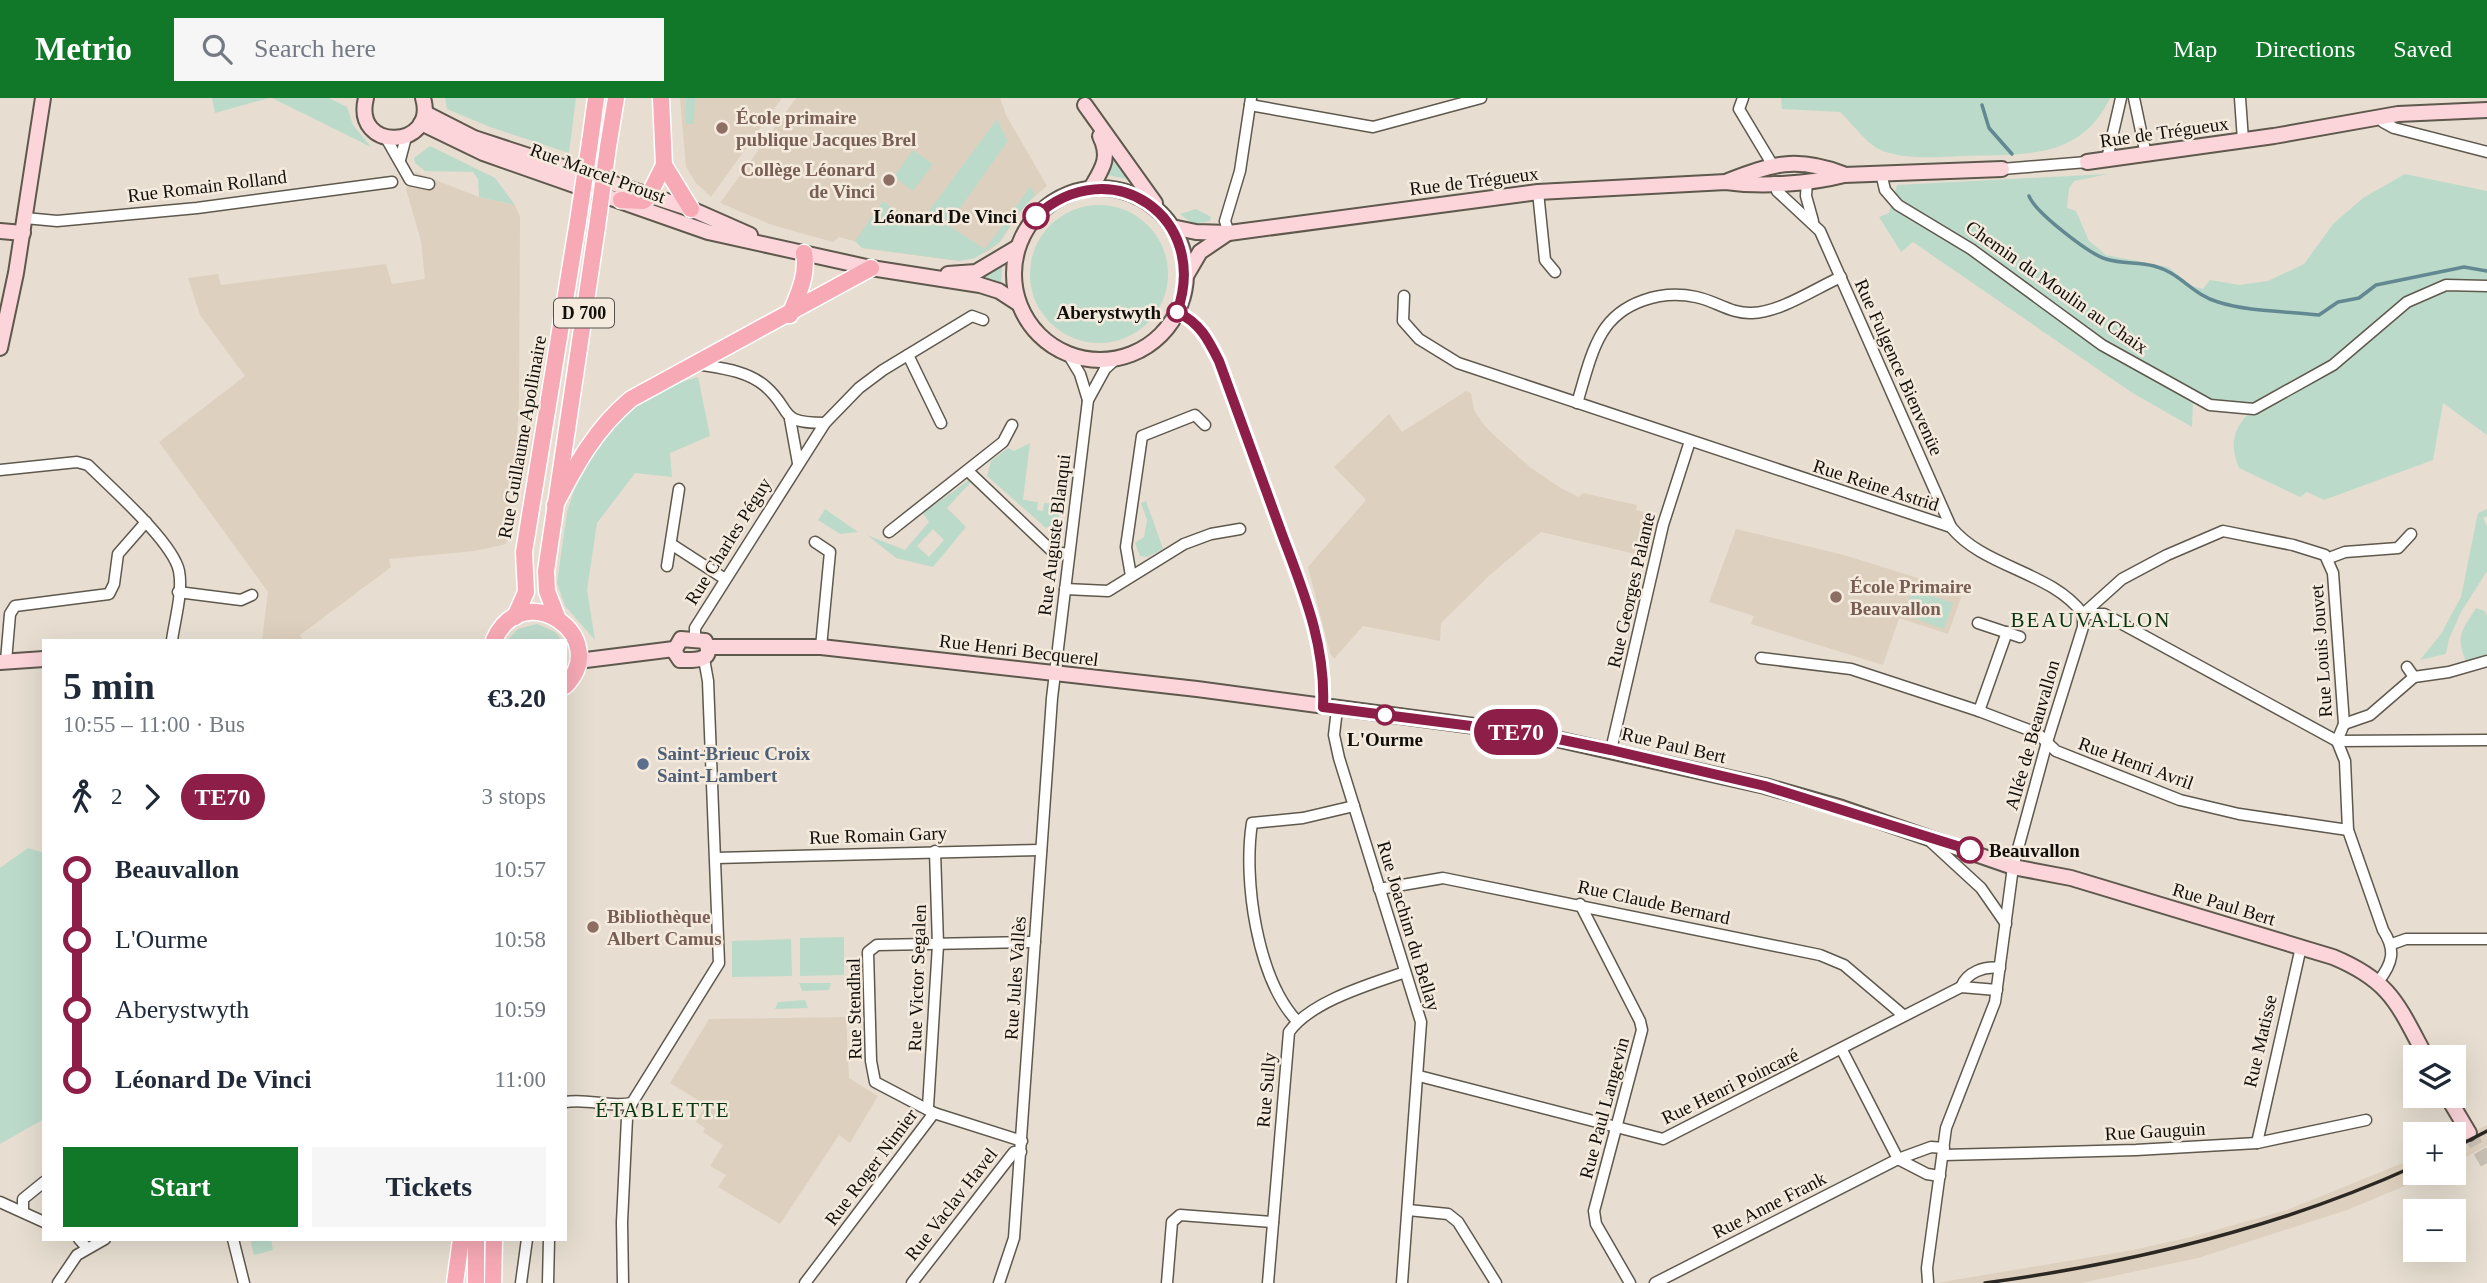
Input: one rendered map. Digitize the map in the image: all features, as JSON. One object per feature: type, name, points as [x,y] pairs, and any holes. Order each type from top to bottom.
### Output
[{"type":"main road","points":[[0,348],[24,225],[43,98]]},
{"type":"main road","points":[[365,99],[364,108],[369,126],[386,138],[406,137],[423,118],[423,98]]},
{"type":"main road","points":[[584,140],[586,98]]},
{"type":"main road","name":"D 700","points":[[584,140],[596,98]]},
{"type":"main road","name":"D 700","points":[[557,617],[547,591],[546,571],[616,98]]},
{"type":"main road","points":[[621,200],[643,201],[651,194],[664,165],[661,98]]},
{"type":"main road","points":[[1084,102],[1107,149],[1106,163],[1091,188]]},
{"type":"main road","points":[[1084,102],[1168,222],[1183,250],[1186,276],[1177,312],[1162,333],[1142,349],[1117,358],[1093,360],[1068,354],[1041,337],[1018,304],[1014,278],[1018,247],[1035,217],[1051,203],[1070,193],[1091,188],[1117,190],[1143,199],[1168,222]]},
{"type":"main road","name":"Rue de Trégueux","points":[[2087,162],[2382,117],[2471,108],[2487,110]]},
{"type":"main road","name":"Rue Marcel Proust","points":[[423,118],[474,138],[651,194],[767,243]]},
{"type":"main road","name":"Rue Marcel Proust","points":[[423,118],[483,153],[708,232],[871,268],[929,275],[991,288],[1018,304]]},
{"type":"main road","name":"Rue Guillaume Apollinaire","points":[[515,617],[526,592],[524,552],[562,330],[584,140]]},
{"type":"main road","points":[[1771,185],[1785,163],[1807,180]]},
{"type":"main road","name":"Rue de Trégueux","points":[[1726,182],[1785,163],[1844,175]]},
{"type":"main road","points":[[664,165],[691,209]]},
{"type":"main road","name":"Rue de Trégueux","points":[[1168,222],[1196,232],[1229,233],[1538,192],[1726,182],[1771,185],[1844,175],[2002,169]]},
{"type":"main road","name":"Rue Romain Rolland","points":[[0,231],[24,225]]},
{"type":"main road","name":"Rue de Trégueux","points":[[1186,276],[1200,252],[1229,233]]},
{"type":"main road","name":"Rue Marcel Proust","points":[[929,275],[976,272],[1018,247]]},
{"type":"main road","points":[[790,315],[803,284],[806,266],[804,253]]},
{"type":"main road","points":[[555,505],[590,441],[607,419],[631,400],[790,315],[871,268]]},
{"type":"main road","points":[[495,639],[505,624],[515,617],[543,612],[557,617],[574,636],[578,661],[567,682]]},
{"type":"main road","points":[[578,661],[674,649],[681,639],[702,639],[706,653]]},
{"type":"main road","name":"Rue Henri Becquerel","points":[[674,649],[680,660],[706,653],[821,647],[1197,689],[1330,708]]},
{"type":"main road","points":[[3,662],[42,659]]},
{"type":"main road","name":"Rue Paul Bert","points":[[1330,708],[1534,734],[1765,786],[1960,846],[2013,867],[2071,878],[2301,947],[2350,964],[2378,982],[2400,1006],[2420,1045]]},
{"type":"main road","points":[[2454,1108],[2469,1133]]},
{"type":"main road","points":[[454,1283],[461,1241]]},
{"type":"main road","points":[[476,1241],[476,1283]]},
{"type":"main road","points":[[493,1283],[494,1241]]},
{"type":"street","points":[[1229,233],[1225,221],[1240,171],[1250,102],[1373,127],[1482,98]]},
{"type":"street","points":[[1743,98],[1739,109],[1785,163]]},
{"type":"street","points":[[2107,159],[2121,98]]},
{"type":"street","points":[[2134,98],[2146,155]]},
{"type":"street","points":[[2240,98],[2243,140]]},
{"type":"street","points":[[2382,117],[2383,122],[2394,128],[2487,152]]},
{"type":"street","points":[[400,160],[406,137]]},
{"type":"street","points":[[386,138],[410,180],[429,184]]},
{"type":"street","name":"Rue de Trégueux","points":[[2002,169],[2087,162]]},
{"type":"street","name":"Chemin du Moulin au Chaix","points":[[1881,173],[1885,190],[1898,205],[1971,249],[2102,345],[2210,405],[2254,409],[2333,365],[2407,302],[2446,285],[2487,286]]},
{"type":"street","name":"Rue Fulgence Bienvenüe","points":[[1807,180],[1806,196],[1813,222],[1841,277],[1951,527]]},
{"type":"street","name":"Rue Romain Rolland","points":[[24,225],[197,208],[393,182]]},
{"type":"street","name":"Rue Fulgence Bienvenüe","points":[[1771,185],[1813,222]]},
{"type":"street","points":[[1538,192],[1545,260],[1555,272]]},
{"type":"street","points":[[1577,403],[1601,333],[1610,322],[1632,305],[1658,295],[1680,294],[1702,299],[1736,313],[1755,313],[1841,277]]},
{"type":"street","name":"Rue Reine Astrid","points":[[1404,296],[1403,321],[1436,351],[1458,363],[1951,527],[1967,542],[2069,598],[2083,614],[2104,614],[2337,741]]},
{"type":"street","name":"Rue Joachim du Bellay","points":[[1177,312],[1193,320],[1207,337],[1219,361],[1303,588],[1318,646],[1334,735],[1421,1022],[1402,1283]]},
{"type":"street","name":"Rue Charles Péguy","points":[[695,639],[695,628],[825,424],[859,388],[908,355],[972,316],[983,320]]},
{"type":"street","name":"Rue Auguste Blanqui","points":[[1068,354],[1080,374],[1088,400]]},
{"type":"street","points":[[908,355],[941,424]]},
{"type":"street","name":"Rue Auguste Blanqui","points":[[1055,674],[1088,400],[1105,369],[1117,358]]},
{"type":"street","points":[[696,364],[738,372],[764,386],[790,419],[798,463]]},
{"type":"street","points":[[1131,576],[1126,547],[1142,436],[1195,415],[1205,425]]},
{"type":"street","points":[[790,419],[800,423],[825,424]]},
{"type":"street","points":[[888,532],[1003,442],[1012,425]]},
{"type":"street","name":"Rue Georges Palante","points":[[1611,750],[1663,525],[1690,441]]},
{"type":"street","points":[[0,470],[77,461],[89,465],[146,522],[176,563],[178,592],[172,639]]},
{"type":"street","points":[[968,471],[1053,552],[1069,554]]},
{"type":"street","points":[[667,566],[679,489]]},
{"type":"street","points":[[3,662],[10,614],[15,606],[109,594],[114,584],[118,554],[146,522]]},
{"type":"street","points":[[1065,589],[1100,593],[1184,544],[1211,534],[1240,529]]},
{"type":"street","name":"Rue Louis Jouvet","points":[[2083,614],[2122,579],[2166,555],[2223,531],[2293,545],[2329,558],[2345,552],[2398,548],[2411,534]]},
{"type":"street","points":[[815,542],[830,552],[821,647]]},
{"type":"street","points":[[671,544],[725,579]]},
{"type":"street","name":"Rue Louis Jouvet","points":[[2329,558],[2333,573],[2344,723],[2337,741]]},
{"type":"street","points":[[178,592],[242,600],[251,596]]},
{"type":"street","name":"Allée de Beauvallon","points":[[1928,1282],[1927,1268],[1946,1128],[1995,1002],[2013,867],[2047,742],[2083,627],[2083,614]]},
{"type":"street","points":[[1978,622],[2020,637]]},
{"type":"street","points":[[1979,711],[2007,632]]},
{"type":"street","points":[[623,1283],[622,1222],[627,1118],[632,1103],[719,963],[706,653]]},
{"type":"street","name":"Rue Henri Avril","points":[[1761,658],[1852,669],[1979,711],[2038,733],[2056,751],[2179,800],[2239,814],[2348,830]]},
{"type":"street","points":[[2344,723],[2359,721],[2371,715],[2414,677],[2449,672],[2487,661]]},
{"type":"street","points":[[2407,667],[2414,677]]},
{"type":"street","name":"Rue Jules Vallès","points":[[999,1283],[1014,1238],[1055,674]]},
{"type":"street","points":[[2359,721],[2359,741]]},
{"type":"street","points":[[2378,982],[2391,960],[2392,944],[2383,930],[2348,830],[2345,761],[2337,741],[2487,740]]},
{"type":"street","points":[[1354,806],[1303,818],[1252,823],[1255,931],[1284,1004],[1297,1021],[1350,992],[1405,972]]},
{"type":"street","name":"Rue Paul Bert","points":[[1927,838],[1981,888],[2006,924]]},
{"type":"street","name":"Rue Romain Gary","points":[[716,858],[1041,850]]},
{"type":"street","name":"Rue Victor Segalen","points":[[931,1110],[938,945],[935,851]]},
{"type":"street","name":"Rue Claude Bernard","points":[[1379,889],[1443,878],[1580,904],[1832,958],[1903,1015]]},
{"type":"street","name":"Rue Paul Langevin","points":[[1580,904],[1640,1020],[1642,1030],[1594,1219],[1630,1283]]},
{"type":"street","points":[[2392,944],[2406,939],[2487,939]]},
{"type":"street","name":"Rue Stendhal","points":[[931,1110],[887,1091],[875,1082],[871,1061],[868,952],[877,945],[1035,942]]},
{"type":"street","name":"Rue Matisse","points":[[2257,1143],[2301,947]]},
{"type":"street","name":"Rue Henri Poincaré","points":[[1419,1076],[1654,1139],[1673,1136],[1961,987],[1964,979],[1986,966],[2000,968]]},
{"type":"street","points":[[1961,987],[1997,990]]},
{"type":"street","name":"Rue Sully","points":[[1268,1283],[1288,1041],[1297,1021]]},
{"type":"street","points":[[1842,1050],[1898,1159],[1927,1174],[1940,1176]]},
{"type":"street","points":[[567,1102],[577,1100],[616,1107],[632,1103]]},
{"type":"street","name":"Rue Roger Nimier","points":[[805,1283],[931,1110],[1022,1141]]},
{"type":"street","name":"Rue Gauguin","points":[[1943,1152],[2136,1150],[2257,1143],[2366,1120]]},
{"type":"street","name":"Rue Anne Frank","points":[[1655,1283],[1898,1159],[1931,1147],[1943,1152]]},
{"type":"street","name":"Rue Vaclav Havel","points":[[912,1283],[1014,1152],[1021,1153]]},
{"type":"street","points":[[23,1212],[23,1199],[42,1184]]},
{"type":"street","points":[[0,1202],[42,1221]]},
{"type":"street","points":[[1408,1210],[1448,1214],[1458,1222],[1496,1283]]},
{"type":"street","points":[[1167,1283],[1172,1222],[1180,1215],[1273,1223]]},
{"type":"street","points":[[81,1241],[87,1248]]},
{"type":"street","points":[[58,1283],[77,1255],[101,1241]]},
{"type":"street","points":[[234,1241],[244,1283]]},
{"type":"street","points":[[521,1283],[527,1241]]},
{"type":"street","points":[[548,1283],[549,1241]]},
{"type":"shaded area","name":"École primaire publique Jacques Brel","points":[[680,98],[782,98],[711,197],[696,183],[686,167]]},
{"type":"shaded area","name":"Collège Léonard de Vinci","points":[[796,98],[1000,98],[1006,115],[1047,186],[1025,205],[1000,242],[989,251],[960,261],[862,248],[857,242],[839,237],[833,242],[772,225],[720,203]]},
{"type":"shaded area","points":[[415,172],[479,197],[515,205],[520,217],[519,402],[514,493],[506,544],[475,551],[389,559],[391,567],[300,635],[302,639],[262,639],[268,592],[159,442],[245,376],[200,315],[188,278],[218,274],[221,285],[386,264],[392,284],[425,279],[421,241],[406,189]]},
{"type":"shaded area","points":[[1466,391],[1471,393],[1474,410],[1484,425],[1530,467],[1561,488],[1579,497],[1583,493],[1637,505],[1636,510],[1654,514],[1644,556],[1541,532],[1491,574],[1441,623],[1440,641],[1363,626],[1334,659],[1330,653],[1308,567],[1366,500],[1334,467],[1389,414],[1402,432]]},
{"type":"shaded area","name":"École Primaire Beauvallon","points":[[1736,529],[1844,555],[1963,592],[1948,634],[1899,618],[1883,665],[1751,624],[1754,616],[1709,602]]},
{"type":"shaded area","points":[[846,1017],[849,1078],[878,1096],[850,1143],[839,1135],[780,1224],[718,1187],[726,1175],[710,1166],[723,1145],[703,1132],[705,1128],[696,1122],[706,1105],[670,1083],[709,1019]]},
{"type":"shaded area","points":[[2487,1125],[2487,1146],[2466,1157],[2466,1136]]},
{"type":"shaded area","points":[[2403,1163],[2403,1185],[2407,1185],[2347,1210],[2198,1258],[2081,1283],[1936,1283],[2133,1250],[2287,1210]]},
{"type":"green space","points":[[212,98],[269,98],[215,113]]},
{"type":"green space","points":[[272,98],[329,98],[347,107],[353,125],[371,147]]},
{"type":"green space","points":[[445,98],[576,98],[569,153],[490,127],[447,109]]},
{"type":"green space","points":[[686,98],[695,98],[694,124],[686,124]]},
{"type":"green space","points":[[1781,98],[2110,98],[2083,133],[2066,144],[2047,150],[2007,155],[1923,157],[1902,156],[1883,151],[1866,139],[1840,112],[1782,109]]},
{"type":"green space","points":[[997,119],[1008,141],[948,225],[985,249],[1031,186],[1035,195],[1016,216],[1000,242],[975,258],[960,261],[862,248],[855,241],[883,201],[917,227]]},
{"type":"green space","points":[[430,146],[495,178],[515,205],[479,197],[478,179],[473,172],[425,171],[415,163],[414,158]]},
{"type":"green space","points":[[913,150],[933,164],[913,191],[894,177]]},
{"type":"green space","points":[[1111,151],[1128,176],[1127,179],[1107,175]]},
{"type":"green space","points":[[2108,174],[2074,181],[2069,189],[2067,208],[2076,211],[2089,241],[2106,255],[2168,267],[2192,286],[2203,289],[2210,280],[2239,285],[2268,281],[2304,264],[2333,224],[2363,198],[2405,174],[2487,191],[2487,435],[2443,403],[2433,460],[2324,500],[2307,492],[2300,497],[2239,468],[2234,453],[2234,439],[2248,414],[2246,411],[2220,411],[2193,403],[2192,427],[2131,392],[1913,242],[1901,252],[1879,217],[1889,213],[1897,185]]},
{"type":"green space","points":[[1099,205],[1125,211],[1148,225],[1162,248],[1168,274],[1162,300],[1148,323],[1125,337],[1099,343],[1073,337],[1050,323],[1036,300],[1030,274],[1036,248],[1050,225],[1073,211]]},
{"type":"green space","points":[[1196,209],[1211,217],[1210,221],[1193,224],[1180,214]]},
{"type":"green space","points":[[1002,267],[1001,286],[977,276]]},
{"type":"green space","points":[[698,377],[710,436],[670,453],[672,477],[635,473],[597,523],[587,590],[595,640],[565,606],[557,583],[567,512],[584,460],[619,414],[674,384]]},
{"type":"green space","points":[[1030,443],[1023,500],[1038,502],[1037,510],[1043,511],[1044,503],[1060,505],[1058,521],[1046,528],[987,476],[991,461],[1008,448],[1014,451]]},
{"type":"green space","points":[[969,480],[971,482],[947,508],[966,527],[933,567],[896,558],[867,535],[905,550],[929,522],[923,513]],"holes":[[[933,529],[944,540],[929,557],[917,546]]]},
{"type":"green space","points":[[1146,501],[1163,549],[1147,557],[1140,556],[1135,543],[1144,537],[1147,520],[1141,503]]},
{"type":"green space","points":[[825,509],[858,532],[840,534],[818,520]]},
{"type":"green space","points":[[2487,509],[2487,516],[2483,518],[2487,526],[2487,571],[2461,612],[2449,639],[2446,654],[2420,660],[2441,634],[2461,597],[2478,513]]},
{"type":"green space","points":[[1913,589],[1953,603],[1944,629],[1903,614]]},
{"type":"green space","points":[[2476,608],[2485,611],[2487,616],[2487,654],[2466,661],[2461,645],[2462,633]]},
{"type":"green space","points":[[537,624],[555,632],[561,639],[509,639],[518,629]]},
{"type":"green space","points":[[28,848],[42,852],[42,1120],[0,1144],[0,868]]},
{"type":"green space","points":[[844,937],[844,975],[800,976],[800,938]]},
{"type":"green space","points":[[791,939],[792,976],[732,977],[732,941]]},
{"type":"green space","points":[[799,983],[831,983],[829,990],[802,991]]},
{"type":"green space","points":[[805,1000],[808,1008],[775,1009],[778,1002]]},
{"type":"green space","points":[[250,1241],[271,1241],[273,1250],[254,1255]]},
{"type":"waterway","points":[[1982,105],[1989,128],[2012,154]]},
{"type":"waterway","points":[[2029,196],[2052,222],[2098,256],[2112,261],[2163,269],[2209,299],[2242,308],[2319,315],[2338,302],[2359,298],[2376,285],[2464,267],[2487,271]]},
{"type":"tunnel","points":[[2469,1133],[2487,1163]]},
{"type":"railway","points":[[2466,1142],[2487,1131]]},
{"type":"railway","points":[[1985,1283],[2095,1265],[2204,1240],[2311,1208],[2403,1171]]},
{"type":"bus line","name":"TE70","points":[[1036,216],[1051,203],[1070,193],[1091,188],[1117,190],[1143,199],[1164,216],[1172,227],[1183,250],[1186,276],[1177,312],[1193,320],[1207,337],[1219,361],[1303,588],[1313,617],[1318,646],[1324,683],[1323,707],[1534,734],[1611,750],[1765,786],[1970,850]]},
{"type":"place","name":"École primaire publique Jacques Brel","points":[[722,128]]},
{"type":"place","name":"Collège Léonard de Vinci","points":[[889,180]]},
{"type":"place","name":"Léonard De Vinci","points":[[1036,216]]},
{"type":"place","name":"Aberystwyth","points":[[1177,312]]},
{"type":"place","name":"École Primaire Beauvallon","points":[[1836,597]]},
{"type":"place","name":"L'Ourme","points":[[1385,715]]},
{"type":"place","name":"Saint-Brieuc Croix Saint-Lambert","points":[[643,764]]},
{"type":"place","name":"Beauvallon","points":[[1970,850]]},
{"type":"place","name":"Bibliothèque Albert Camus","points":[[593,927]]},
{"type":"district","name":"BEAUVALLON","points":[[2091,620]]},
{"type":"district","name":"ÉTABLETTE","points":[[663,1110]]}]
